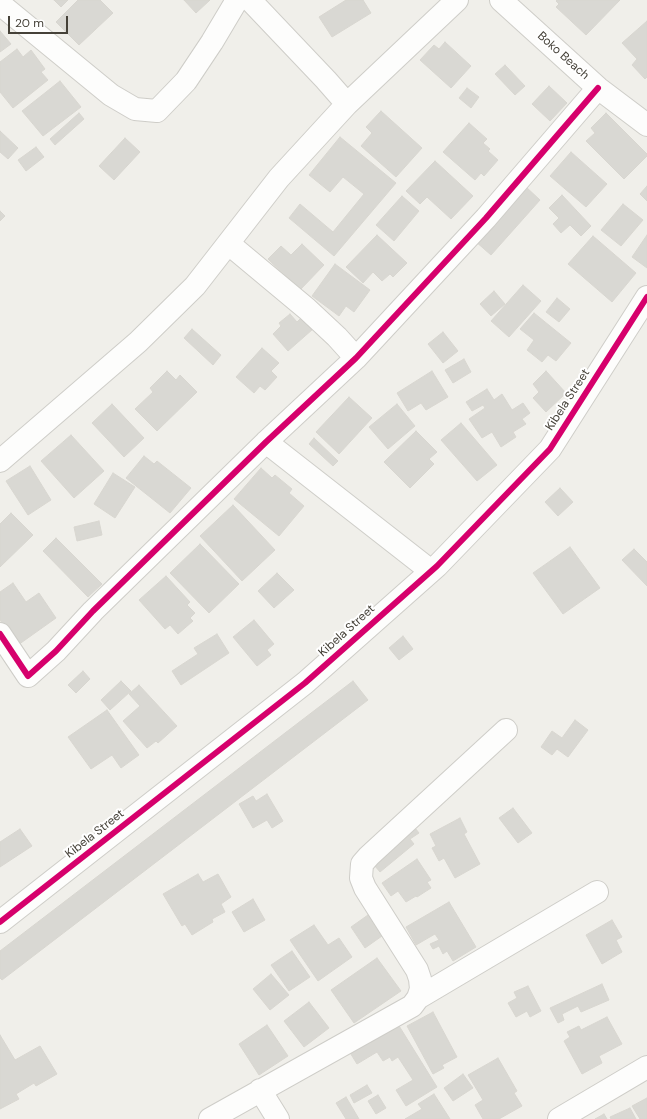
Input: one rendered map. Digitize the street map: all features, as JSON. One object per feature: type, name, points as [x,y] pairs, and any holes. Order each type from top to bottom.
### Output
[{"type":"street","points":[[0,4],[111,95],[135,109],[157,111],[186,81],[212,42],[237,0]]},
{"type":"street","points":[[250,0],[347,104]]},
{"type":"street","points":[[0,461],[138,342],[195,286],[229,244],[278,178],[347,104],[457,0]]},
{"type":"street","name":"Boko Beach","points":[[500,0],[598,88],[647,125]]},
{"type":"street","points":[[0,634],[28,676],[56,651],[93,611],[266,442],[356,358],[486,218],[598,88]]},
{"type":"street","points":[[229,244],[307,309],[356,358]]},
{"type":"street","name":"Kibela Street","points":[[0,922],[305,683],[431,571],[550,449],[645,305]]},
{"type":"street","points":[[266,442],[431,571]]},
{"type":"street","points":[[210,1119],[412,1006],[418,998],[421,989],[419,974],[365,888],[361,878],[362,864],[506,730]]},
{"type":"street","points":[[418,998],[597,892]]},
{"type":"street","points":[[568,1117],[647,1067]]},
{"type":"street","points":[[260,1090],[278,1119]]},
{"type":"building","points":[[54,0],[68,0],[61,7]]},
{"type":"building","points":[[78,0],[100,0],[113,13],[79,45],[56,22]]},
{"type":"building","points":[[184,0],[210,0],[196,13]]},
{"type":"building","points":[[346,0],[363,0],[371,13],[332,37],[319,17]]},
{"type":"building","points":[[620,0],[586,35],[556,7],[559,4],[556,1]]},
{"type":"building","points":[[647,21],[647,77],[645,79],[632,65],[637,59],[622,43]]},
{"type":"building","points":[[0,31],[11,44],[0,52]]},
{"type":"building","points":[[445,42],[471,66],[451,88],[420,60],[434,45],[439,49]]},
{"type":"building","points":[[17,49],[23,57],[31,50],[45,69],[41,72],[48,80],[13,108],[0,92],[0,62]]},
{"type":"building","points":[[505,65],[525,86],[515,95],[495,74]]},
{"type":"building","points":[[60,81],[81,107],[43,136],[22,111]]},
{"type":"building","points":[[549,86],[567,103],[550,121],[532,104]]},
{"type":"building","points":[[467,88],[479,97],[471,108],[459,98]]},
{"type":"building","points":[[381,111],[422,148],[396,177],[361,146],[372,133],[366,127]]},
{"type":"building","points":[[79,113],[84,119],[55,145],[50,139]]},
{"type":"building","points":[[606,113],[647,154],[647,156],[624,179],[586,141],[595,133],[591,128]]},
{"type":"building","points":[[469,123],[487,139],[483,143],[490,149],[488,151],[498,160],[484,176],[481,173],[475,180],[443,152]]},
{"type":"building","points":[[0,131],[18,148],[8,159],[0,152]]},
{"type":"building","points":[[340,137],[396,183],[334,256],[289,218],[300,204],[333,232],[364,194],[343,177],[330,192],[309,175]]},
{"type":"building","points":[[125,138],[140,152],[114,180],[99,166]]},
{"type":"building","points":[[36,147],[44,157],[26,171],[18,160]]},
{"type":"building","points":[[571,152],[607,184],[586,207],[550,176]]},
{"type":"building","points":[[435,161],[473,196],[451,219],[427,197],[420,204],[406,191]]},
{"type":"building","points":[[525,186],[540,200],[491,255],[475,241]]},
{"type":"building","points":[[647,186],[647,201],[640,194]]},
{"type":"building","points":[[562,195],[591,226],[581,236],[570,225],[561,233],[553,224],[559,218],[549,208]]},
{"type":"building","points":[[402,196],[419,211],[394,241],[376,225]]},
{"type":"building","points":[[623,204],[643,220],[621,246],[601,230]]},
{"type":"building","points":[[0,211],[5,216],[0,221]]},
{"type":"building","points":[[377,235],[407,263],[393,277],[390,274],[382,281],[373,272],[363,283],[346,267]]},
{"type":"building","points":[[647,235],[647,268],[632,257]]},
{"type":"building","points":[[593,236],[636,273],[612,302],[568,264]]},
{"type":"building","points":[[302,244],[324,265],[300,290],[268,259],[281,246],[291,255]]},
{"type":"building","points":[[335,264],[370,290],[354,312],[346,306],[339,316],[312,296]]},
{"type":"building","points":[[523,285],[541,301],[509,337],[491,321]]},
{"type":"building","points":[[494,291],[505,304],[491,316],[480,304]]},
{"type":"building","points":[[557,298],[570,309],[559,322],[546,312]]},
{"type":"building","points":[[534,313],[571,343],[556,361],[548,355],[542,362],[527,350],[534,340],[520,329]]},
{"type":"building","points":[[290,314],[297,322],[302,317],[313,329],[288,351],[273,334],[281,326],[279,323]]},
{"type":"building","points":[[192,329],[221,355],[213,365],[184,338]]},
{"type":"building","points":[[443,332],[458,351],[443,363],[428,344]]},
{"type":"building","points":[[262,348],[279,363],[271,371],[277,377],[265,390],[260,386],[254,393],[236,377]]},
{"type":"building","points":[[464,359],[471,372],[453,383],[445,370]]},
{"type":"building","points":[[167,371],[176,380],[180,375],[197,392],[157,431],[135,409],[153,392],[150,388]]},
{"type":"building","points":[[432,371],[448,397],[426,410],[421,403],[408,411],[397,393]]},
{"type":"building","points":[[546,371],[566,393],[546,412],[533,398],[539,392],[533,384]]},
{"type":"building","points":[[487,389],[494,400],[502,394],[512,410],[523,403],[530,413],[522,419],[526,424],[513,432],[516,437],[501,447],[492,432],[482,438],[469,419],[485,408],[483,405],[472,411],[466,402]]},
{"type":"building","points":[[349,397],[372,418],[339,454],[316,432]]},
{"type":"building","points":[[112,404],[144,438],[124,457],[92,423]]},
{"type":"building","points":[[397,404],[415,426],[388,449],[369,427]]},
{"type":"building","points":[[461,423],[497,465],[477,481],[441,440]]},
{"type":"building","points":[[416,431],[437,452],[429,459],[434,464],[410,488],[384,462]]},
{"type":"building","points":[[71,435],[104,471],[74,498],[41,461]]},
{"type":"building","points":[[314,438],[338,461],[333,466],[309,444]]},
{"type":"building","points":[[144,456],[154,464],[157,461],[191,488],[170,513],[126,478]]},
{"type":"building","points":[[30,466],[51,500],[28,515],[6,481]]},
{"type":"building","points":[[261,468],[272,478],[275,475],[292,489],[289,493],[304,506],[279,536],[234,499]]},
{"type":"building","points":[[113,473],[135,487],[115,518],[94,504]]},
{"type":"building","points":[[560,488],[573,502],[558,516],[545,502]]},
{"type":"building","points":[[233,505],[275,550],[242,581],[200,536]]},
{"type":"building","points":[[11,513],[33,535],[0,567],[0,524]]},
{"type":"building","points":[[99,521],[102,535],[77,541],[74,527]]},
{"type":"building","points":[[56,538],[102,584],[88,597],[43,551]]},
{"type":"building","points":[[200,544],[239,584],[209,613],[170,573]]},
{"type":"building","points":[[570,547],[600,588],[563,614],[533,573]]},
{"type":"building","points":[[634,549],[647,562],[647,586],[622,560]]},
{"type":"building","points":[[277,573],[294,590],[274,608],[258,591]]},
{"type":"building","points":[[166,576],[190,602],[187,605],[195,613],[190,618],[193,621],[178,634],[170,625],[165,629],[139,600]]},
{"type":"building","points":[[13,583],[26,602],[39,593],[56,618],[18,645],[0,620],[0,592]]},
{"type":"building","points":[[254,620],[274,644],[267,650],[271,655],[257,666],[233,637]]},
{"type":"building","points":[[217,634],[229,653],[181,685],[172,671],[198,654],[194,648]]},
{"type":"building","points":[[403,636],[413,649],[399,660],[389,648]]},
{"type":"building","points":[[83,671],[90,679],[76,693],[68,685]]},
{"type":"building","points":[[121,681],[131,691],[110,710],[101,700]]},
{"type":"building","points":[[353,681],[368,700],[2,980],[0,978],[0,951]]},
{"type":"building","points":[[139,685],[177,726],[158,743],[156,741],[147,748],[123,721],[140,706],[129,694]]},
{"type":"building","points":[[107,710],[139,755],[121,768],[112,755],[91,769],[68,737]]},
{"type":"building","points":[[575,720],[588,730],[568,757],[557,749],[552,755],[541,747],[552,731],[562,738]]},
{"type":"building","points":[[267,794],[283,821],[272,828],[267,820],[253,828],[239,804],[253,796],[256,801]]},
{"type":"building","points":[[513,808],[532,833],[518,843],[499,818]]},
{"type":"building","points":[[460,818],[467,832],[464,834],[480,864],[455,878],[444,858],[439,861],[432,848],[436,846],[430,834]]},
{"type":"building","points":[[412,824],[419,833],[410,839],[414,844],[380,872],[369,859]]},
{"type":"building","points":[[20,829],[32,846],[0,867],[0,842]]},
{"type":"building","points":[[417,859],[431,880],[427,882],[431,888],[406,902],[398,891],[391,896],[382,883]]},
{"type":"building","points":[[198,874],[203,882],[218,874],[231,897],[221,904],[225,912],[212,919],[213,922],[192,935],[185,924],[182,926],[163,894]]},
{"type":"building","points":[[253,899],[265,920],[244,932],[232,912]]},
{"type":"building","points":[[449,902],[476,947],[453,961],[447,951],[443,954],[439,946],[433,949],[430,944],[439,940],[435,934],[416,945],[406,927]]},
{"type":"building","points":[[368,915],[382,936],[365,948],[351,927]]},
{"type":"building","points":[[612,920],[622,937],[616,940],[622,952],[602,964],[586,935]]},
{"type":"building","points":[[314,925],[328,945],[339,938],[352,957],[318,981],[290,940]]},
{"type":"building","points":[[292,951],[310,977],[289,991],[271,965]]},
{"type":"building","points":[[377,958],[401,991],[354,1023],[331,990]]},
{"type":"building","points":[[271,974],[289,995],[270,1010],[253,989]]},
{"type":"building","points":[[602,984],[609,1000],[581,1012],[578,1006],[562,1014],[564,1020],[558,1023],[550,1008]]},
{"type":"building","points":[[528,986],[541,1011],[530,1017],[527,1011],[516,1017],[508,1003],[517,998],[514,992]]},
{"type":"building","points":[[309,1002],[329,1028],[304,1047],[284,1021]]},
{"type":"building","points":[[433,1012],[457,1057],[442,1065],[444,1068],[433,1074],[407,1026]]},
{"type":"building","points":[[607,1017],[622,1044],[599,1056],[602,1063],[582,1074],[564,1041],[570,1037],[567,1032],[579,1026],[581,1030]]},
{"type":"building","points":[[396,1021],[437,1087],[406,1106],[396,1090],[413,1080],[398,1057],[392,1061],[390,1057],[383,1061],[377,1052],[357,1064],[349,1051]]},
{"type":"building","points":[[267,1025],[288,1056],[259,1075],[239,1044]]},
{"type":"building","points":[[0,1035],[15,1060],[40,1046],[57,1074],[36,1086],[34,1083],[16,1094],[19,1099],[0,1109]]},
{"type":"building","points":[[498,1058],[517,1091],[514,1093],[522,1106],[499,1119],[483,1119],[475,1105],[483,1100],[468,1075]]},
{"type":"building","points":[[463,1074],[473,1088],[453,1101],[444,1088]]},
{"type":"building","points":[[367,1085],[372,1093],[354,1103],[350,1095]]},
{"type":"building","points":[[434,1094],[450,1119],[405,1119],[422,1109],[418,1104]]},
{"type":"building","points":[[378,1095],[386,1108],[376,1114],[368,1101]]},
{"type":"building","points":[[346,1097],[359,1119],[346,1119],[336,1103]]},
{"type":"building","points":[[647,1098],[647,1119],[640,1119],[632,1106]]},
{"type":"building","points":[[630,1108],[636,1119],[611,1119],[610,1117]]},
{"type":"building","points":[[604,1114],[607,1119],[595,1119]]},
{"type":"cycle path","points":[[0,634],[28,676],[56,651],[93,611],[266,442],[356,358],[486,218],[598,88]]},
{"type":"cycle path","points":[[0,922],[305,683],[437,566],[550,449],[647,297]]}]
